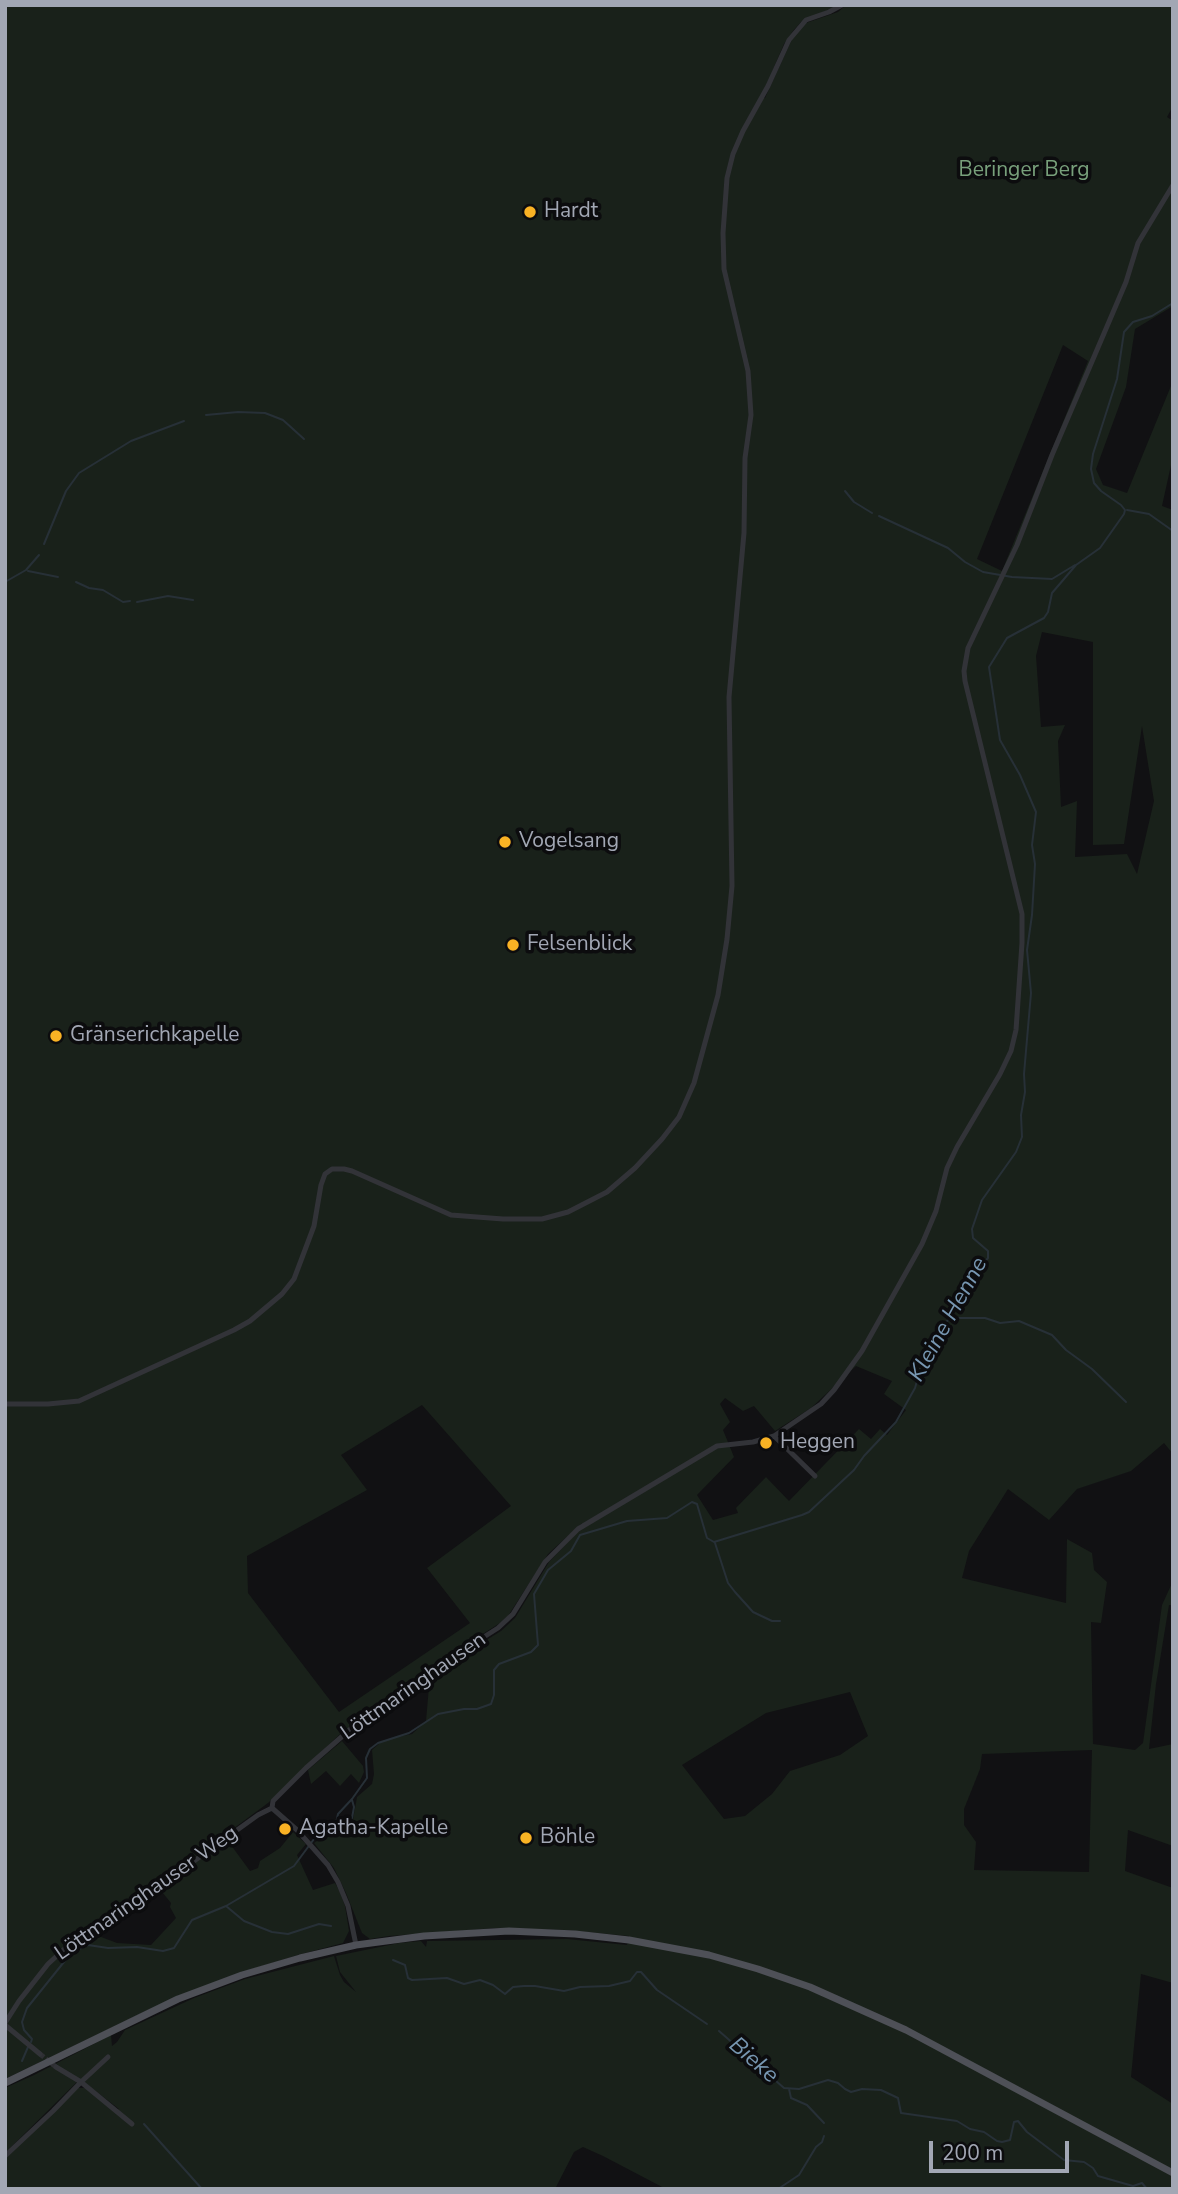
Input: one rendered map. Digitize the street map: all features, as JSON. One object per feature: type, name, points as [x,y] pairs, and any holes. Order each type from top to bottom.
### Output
[{"type":"main road","points":[[5,2083],[209,1986],[278,1964],[356,1945],[435,1935],[488,1932],[575,1934],[629,1940],[724,1959],[810,1987],[875,2015],[960,2058],[1173,2173]]},
{"type":"street","points":[[5,1404],[56,1404],[83,1400],[250,1321],[282,1294],[296,1277],[314,1226],[322,1182],[332,1169],[344,1168],[352,1171],[432,1208],[456,1216],[542,1219],[568,1212],[607,1192],[635,1168],[679,1117],[694,1083],[715,1007],[727,939],[732,886],[729,697],[744,533],[744,464],[751,415],[748,371],[724,269],[723,233],[727,178],[739,140],[789,40],[806,20],[842,5]]},
{"type":"street","points":[[815,1476],[774,1436],[810,1413],[826,1399],[862,1352],[926,1235],[953,1154],[991,1091],[1011,1051],[1016,1030],[1022,914],[965,681],[965,660],[974,633],[994,597],[1017,545],[1052,455],[1126,282],[1138,243],[1173,185]]},
{"type":"street","name":"Löttmaringhausen","points":[[272,1808],[273,1801],[306,1768],[363,1719],[430,1671],[498,1628],[513,1614],[545,1562],[584,1524],[718,1446],[753,1442],[774,1436]]},
{"type":"street","points":[[272,1808],[297,1830],[333,1874],[346,1899],[356,1945]]},
{"type":"street","name":"Löttmaringhauser Weg","points":[[5,2024],[48,1964],[72,1942],[272,1808]]},
{"type":"street","points":[[5,2024],[40,2054]]},
{"type":"street","points":[[5,2156],[108,2057]]},
{"type":"street","points":[[56,2067],[81,2082],[132,2124]]},
{"type":"green space","name":"Beringer Berg","points":[[5,5],[839,5],[801,22],[793,31],[774,67],[765,98],[793,37],[803,24],[838,12],[846,5],[1173,5],[1173,106],[1167,117],[1173,121],[1173,306],[1135,329],[1126,387],[1096,469],[1103,485],[1127,493],[1173,381],[1173,456],[1162,506],[1173,510],[1173,1454],[1164,1443],[1131,1471],[1077,1489],[1049,1520],[1008,1489],[969,1551],[962,1578],[1066,1603],[1067,1539],[1092,1553],[1094,1570],[1107,1582],[1101,1623],[1091,1622],[1093,1744],[1135,1750],[1143,1743],[1162,1605],[1173,1581],[1173,1605],[1169,1605],[1149,1749],[1173,1744],[1173,1846],[1128,1830],[1125,1871],[1173,1888],[1173,1983],[1141,1974],[1131,2077],[1173,2104],[1173,2189],[666,2189],[583,2147],[574,2152],[555,2189],[5,2189],[5,2158],[78,2088],[86,2088],[115,2111],[119,2109],[80,2079],[5,2153],[5,2088],[111,2035],[112,2046],[125,2030],[194,1998],[245,1979],[334,1956],[340,1975],[344,1982],[356,1992],[340,1972],[336,1956],[399,1943],[421,1941],[426,1947],[427,1941],[567,1939],[627,1945],[629,1936],[565,1930],[496,1928],[370,1939],[362,1933],[334,1868],[314,1843],[342,1824],[353,1820],[357,1797],[372,1784],[372,1750],[388,1739],[412,1734],[426,1721],[430,1675],[501,1631],[515,1618],[549,1562],[582,1523],[548,1554],[508,1616],[500,1623],[429,1668],[378,1705],[339,1735],[268,1803],[134,1902],[88,1932],[117,1943],[151,1945],[176,1918],[170,1907],[171,1903],[158,1887],[228,1841],[250,1871],[258,1868],[260,1861],[280,1848],[293,1832],[306,1844],[297,1855],[313,1890],[335,1883],[340,1892],[349,1931],[343,1943],[246,1971],[165,2002],[5,2079]],"holes":[[[1063,345],[1088,361],[1002,571],[977,559]],[[1042,632],[1093,642],[1093,845],[1124,844],[1142,726],[1154,801],[1137,874],[1127,854],[1075,857],[1077,801],[1061,807],[1058,741],[1065,725],[1041,727],[1036,656]],[[856,1366],[892,1381],[884,1394],[906,1410],[887,1435],[880,1429],[871,1439],[859,1429],[789,1501],[766,1477],[736,1508],[738,1513],[713,1520],[697,1495],[734,1457],[723,1430],[730,1422],[720,1404],[725,1398],[743,1411],[754,1406],[775,1431],[811,1408]],[[422,1405],[511,1506],[427,1568],[470,1623],[339,1712],[248,1593],[247,1556],[367,1490],[341,1455]],[[850,1692],[868,1736],[840,1755],[790,1771],[772,1794],[745,1816],[724,1819],[682,1765],[766,1713]],[[1092,1750],[1089,1872],[974,1870],[976,1842],[964,1825],[964,1809],[980,1769],[982,1754]]]},
{"type":"green space","points":[[342,1741],[363,1766],[364,1772],[359,1783],[351,1774],[340,1786],[326,1771],[311,1784],[308,1770]]},
{"type":"waterway","name":"Kleine Henne","points":[[31,2042],[32,2039],[24,2030],[22,2022],[27,2008],[72,1952],[88,1945],[163,1951],[174,1948],[192,1920],[226,1906],[294,1866],[314,1839],[335,1828],[338,1814],[367,1778],[366,1758],[370,1749],[378,1743],[409,1733],[438,1714],[477,1709],[491,1704],[494,1695],[494,1670],[499,1664],[531,1652],[538,1645],[534,1594],[548,1570],[571,1551],[580,1535],[627,1521],[667,1518],[692,1502],[697,1504],[707,1538],[714,1542],[802,1515],[809,1512],[854,1470],[896,1422],[915,1388],[922,1364],[938,1331],[950,1318],[958,1295],[988,1258],[988,1251],[973,1238],[972,1229],[982,1200],[1016,1152],[1022,1137],[1021,1115],[1025,1092],[1031,993],[1027,950],[1032,915],[1035,864],[1032,845],[1036,812],[1020,775],[1000,740],[989,667],[1007,638],[1044,618],[1052,593],[1076,565],[1100,548],[1124,514],[1125,510],[1121,505],[1094,483],[1091,469],[1093,454],[1117,379],[1124,332],[1133,322],[1152,316],[1173,303]]},
{"type":"waterway","points":[[206,415],[265,413],[283,420],[304,439]]},
{"type":"waterway","points":[[44,544],[66,491],[79,473],[131,441],[184,421]]},
{"type":"waterway","points":[[845,491],[854,502],[872,513]]},
{"type":"waterway","points":[[1127,510],[1149,514],[1173,531]]},
{"type":"waterway","points":[[879,516],[948,548],[983,572],[1052,579],[1075,565]]},
{"type":"waterway","points":[[5,582],[26,570],[39,555]]},
{"type":"waterway","points":[[28,571],[58,577]]},
{"type":"waterway","points":[[76,582],[103,590],[123,602],[130,601]]},
{"type":"waterway","points":[[137,602],[168,596],[193,600]]},
{"type":"waterway","points":[[951,1318],[985,1318],[1000,1323],[1019,1321],[1052,1335],[1126,1402]]},
{"type":"waterway","points":[[715,1543],[728,1583],[735,1592],[753,1612],[772,1621],[780,1621]]},
{"type":"waterway","name":"Kleine Henne","points":[[337,1827],[352,1818],[352,1800]]},
{"type":"waterway","name":"Bieke","points":[[226,1906],[244,1921],[272,1932],[288,1934],[319,1924],[331,1926]]},
{"type":"waterway","name":"Bieke","points":[[393,1960],[405,1965],[408,1978],[412,1980],[447,1978],[464,1984],[480,1980],[505,1994],[513,1987],[524,1986],[564,1991],[580,1987],[609,1986],[630,1981],[637,1972],[641,1972],[657,1990],[707,2024]]},
{"type":"waterway","name":"Bieke","points":[[719,2031],[784,2088],[799,2089],[828,2080],[851,2092],[862,2089],[881,2090],[898,2098],[901,2113],[957,2121],[1002,2142],[1010,2140],[1014,2122],[1018,2121],[1027,2132],[1064,2160],[1084,2162],[1093,2168],[1098,2176],[1133,2186],[1142,2183],[1147,2189]]},
{"type":"waterway","name":"Kleine Henne","points":[[22,2061],[28,2047]]},
{"type":"waterway","points":[[789,2089],[791,2098],[807,2105],[824,2123]]},
{"type":"waterway","points":[[144,2124],[202,2189]]},
{"type":"waterway","points":[[778,2189],[799,2175],[824,2136]]},
{"type":"tunnel","points":[[40,2054],[56,2067]]},
{"type":"place","name":"Hardt","points":[[530,212]]},
{"type":"place","name":"Vogelsang","points":[[505,842]]},
{"type":"place","name":"Felsenblick","points":[[513,945]]},
{"type":"place","name":"Gränserichkapelle","points":[[56,1036]]},
{"type":"place","name":"Heggen","points":[[766,1443]]},
{"type":"place","name":"Agatha-Kapelle","points":[[285,1829]]},
{"type":"place","name":"Böhle","points":[[526,1838]]}]
